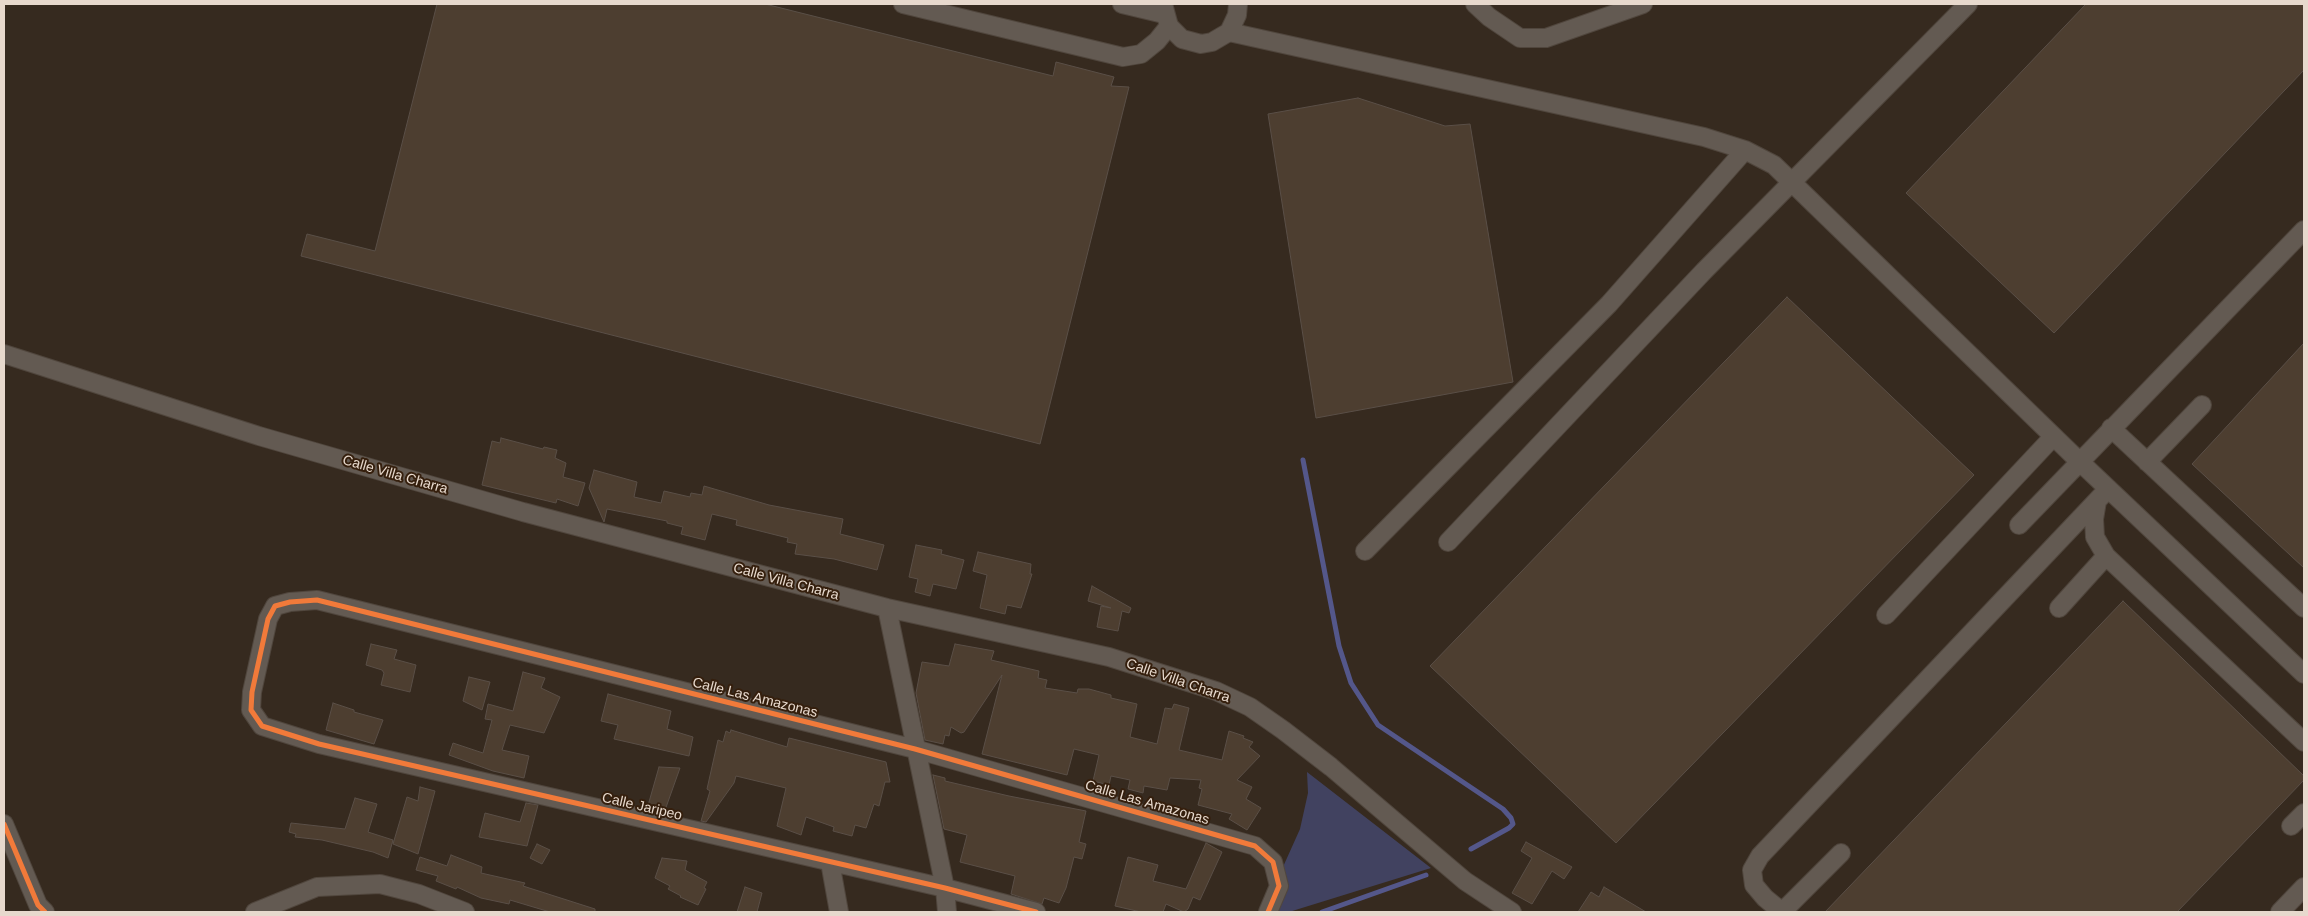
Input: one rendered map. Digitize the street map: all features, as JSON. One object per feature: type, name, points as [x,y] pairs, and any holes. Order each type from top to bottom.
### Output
[{"type":"street","points":[[903,4],[1123,57],[1141,54],[1157,41],[1165,15]]},
{"type":"street","points":[[1122,4],[1165,15],[1182,38],[1201,44],[1212,42],[1229,32],[1237,15],[1238,4]]},
{"type":"street","points":[[1476,4],[1489,17],[1520,38],[1546,38],[1643,4]]},
{"type":"street","points":[[1448,542],[1704,271],[1968,4]]},
{"type":"street","points":[[1229,32],[1704,137],[1745,150],[1774,165],[2078,461],[2102,495],[2304,674]]},
{"type":"street","points":[[1365,551],[1609,304],[1745,150]]},
{"type":"street","points":[[2019,525],[2078,461],[2304,230]]},
{"type":"street","name":"Calle Villa Charra","points":[[4,354],[259,436],[523,512],[887,608],[1110,657],[1216,691],[1242,703],[1283,730],[1458,875],[1512,912]]},
{"type":"street","points":[[2147,462],[2202,406]]},
{"type":"street","points":[[2111,428],[2304,608]]},
{"type":"street","points":[[1886,615],[2053,436]]},
{"type":"street","points":[[2102,495],[2094,519],[2095,537],[2106,556],[2304,742]]},
{"type":"street","points":[[1841,853],[1782,912],[1765,898],[1754,885],[1752,870],[1760,856],[2102,495]]},
{"type":"street","points":[[2059,608],[2106,556]]},
{"type":"street","name":"Calle Las Amazonas","points":[[251,710],[252,692],[268,619],[275,606],[290,602],[317,600],[915,749],[1255,846],[1273,862],[1279,886],[1268,912]]},
{"type":"street","points":[[887,608],[945,888],[947,912]]},
{"type":"street","name":"Calle Jaripeo","points":[[251,710],[262,726],[319,744],[945,888],[1036,912]]},
{"type":"street","points":[[2291,826],[2304,813]]},
{"type":"street","points":[[4,824],[38,906],[44,912]]},
{"type":"street","points":[[830,862],[838,912]]},
{"type":"street","points":[[255,912],[317,887],[380,884],[418,894],[465,912]]},
{"type":"street","points":[[2280,912],[2304,887]]},
{"type":"shaded area","points":[[1307,772],[1431,868],[1289,912],[1272,912],[1278,878],[1300,829],[1308,793]]},
{"type":"building","points":[[437,4],[765,4],[1053,76],[1056,62],[1114,77],[1111,86],[1129,87],[1040,444],[301,256],[307,234],[375,251]]},
{"type":"building","points":[[2086,4],[2304,4],[2304,70],[2054,333],[1906,193]]},
{"type":"building","points":[[1358,98],[1445,126],[1470,124],[1513,382],[1316,418],[1268,114]]},
{"type":"building","points":[[1787,297],[1974,475],[1616,843],[1430,666]]},
{"type":"building","points":[[2304,343],[2304,568],[2192,464]]},
{"type":"building","points":[[501,438],[543,449],[544,447],[557,450],[555,458],[566,463],[563,477],[585,483],[578,506],[557,499],[556,503],[482,485],[492,441],[500,443]]},
{"type":"building","points":[[594,470],[637,482],[634,497],[661,503],[664,491],[690,497],[691,493],[702,495],[704,486],[769,505],[843,519],[840,534],[884,545],[877,570],[834,559],[795,554],[797,544],[787,542],[788,538],[736,525],[737,520],[712,514],[705,540],[681,534],[683,527],[667,523],[667,521],[607,509],[604,522],[589,488]]},
{"type":"building","points":[[916,545],[942,550],[941,554],[964,560],[956,589],[933,584],[930,596],[915,592],[918,579],[909,577]]},
{"type":"building","points":[[978,552],[1031,564],[1030,574],[1032,574],[1021,608],[1007,605],[1005,614],[980,608],[987,575],[973,571]]},
{"type":"building","points":[[1092,586],[1131,608],[1129,613],[1122,611],[1118,631],[1097,627],[1101,606],[1111,608],[1088,601]]},
{"type":"building","points":[[2123,601],[2304,776],[2304,780],[2177,912],[1825,912]]},
{"type":"building","points":[[371,644],[397,650],[394,659],[416,665],[410,692],[381,685],[384,673],[382,670],[366,665]]},
{"type":"building","points":[[955,644],[994,651],[991,660],[1039,671],[1038,678],[1047,680],[1045,688],[1077,693],[1078,689],[1089,689],[1111,695],[1111,698],[1137,704],[1130,737],[1157,744],[1165,708],[1172,709],[1174,704],[1189,708],[1179,750],[1222,760],[1229,731],[1244,736],[1243,738],[1253,742],[1249,747],[1260,756],[1237,780],[1252,787],[1246,799],[1261,808],[1247,830],[1229,819],[1232,814],[1198,805],[1202,789],[1199,788],[1201,780],[1170,778],[1167,790],[1144,786],[1143,793],[1128,789],[1130,780],[1111,776],[1109,785],[1093,781],[1099,755],[1074,749],[1067,775],[982,754],[1002,675],[964,732],[961,733],[951,727],[949,736],[945,735],[943,744],[925,740],[916,693],[922,662],[949,666]]},
{"type":"building","points":[[523,672],[545,678],[541,688],[560,697],[544,733],[510,725],[502,750],[529,756],[524,778],[493,771],[449,755],[453,743],[483,753],[492,720],[485,719],[488,704],[513,711]]},
{"type":"building","points":[[469,677],[490,682],[482,710],[463,701]]},
{"type":"building","points":[[608,694],[671,711],[667,729],[693,737],[689,756],[614,739],[618,725],[601,721]]},
{"type":"building","points":[[333,703],[354,710],[354,712],[383,720],[374,744],[326,730]]},
{"type":"building","points":[[731,730],[787,747],[789,738],[886,762],[890,782],[885,782],[879,806],[874,804],[866,828],[855,825],[852,836],[833,831],[834,827],[806,817],[801,835],[777,826],[786,788],[736,776],[734,783],[706,822],[701,821],[710,791],[707,789],[718,740],[723,742],[726,731],[730,733]]},
{"type":"building","points":[[659,767],[680,768],[664,813],[647,809]]},
{"type":"building","points":[[933,775],[945,778],[945,781],[1086,811],[1079,842],[1086,844],[1082,859],[1074,857],[1066,888],[1059,903],[1044,898],[1042,904],[1011,894],[1015,876],[960,862],[967,835],[944,829]]},
{"type":"building","points":[[420,787],[435,791],[418,854],[393,844],[407,797],[418,801]]},
{"type":"building","points":[[355,798],[377,804],[368,832],[393,840],[388,858],[373,852],[322,840],[295,837],[296,834],[289,832],[291,823],[345,829]]},
{"type":"building","points":[[526,803],[538,805],[527,846],[479,837],[485,813],[520,822]]},
{"type":"building","points":[[1526,842],[1572,867],[1564,879],[1552,871],[1532,904],[1512,893],[1532,858],[1521,851]]},
{"type":"building","points":[[1206,843],[1222,852],[1200,900],[1193,897],[1188,909],[1184,912],[1166,904],[1163,912],[1141,912],[1115,906],[1128,857],[1158,865],[1153,881],[1186,889]]},
{"type":"building","points":[[537,844],[550,850],[542,864],[530,858]]},
{"type":"building","points":[[451,855],[482,867],[481,873],[525,883],[523,886],[595,909],[595,912],[550,912],[510,900],[509,904],[481,898],[457,887],[456,889],[436,881],[438,876],[416,870],[420,857],[447,866]]},
{"type":"building","points":[[662,858],[687,861],[685,870],[707,882],[704,888],[706,889],[698,905],[680,897],[668,889],[670,886],[655,878]]},
{"type":"building","points":[[745,887],[762,893],[757,912],[737,912]]},
{"type":"building","points":[[1604,887],[1646,912],[1578,912],[1591,892],[1599,897]]},
{"type":"waterway","points":[[1303,460],[1339,646],[1351,683],[1378,725],[1503,809],[1511,818],[1513,824],[1509,828],[1471,849]]},
{"type":"waterway","points":[[1322,912],[1426,875]]},
{"type":"cycle path","points":[[1036,912],[945,888],[319,744],[262,726],[251,710],[252,692],[268,619],[275,606],[290,602],[317,600],[915,749],[1255,846],[1273,862],[1279,886],[1268,912]]},
{"type":"cycle path","points":[[4,824],[38,905],[45,912]]}]
